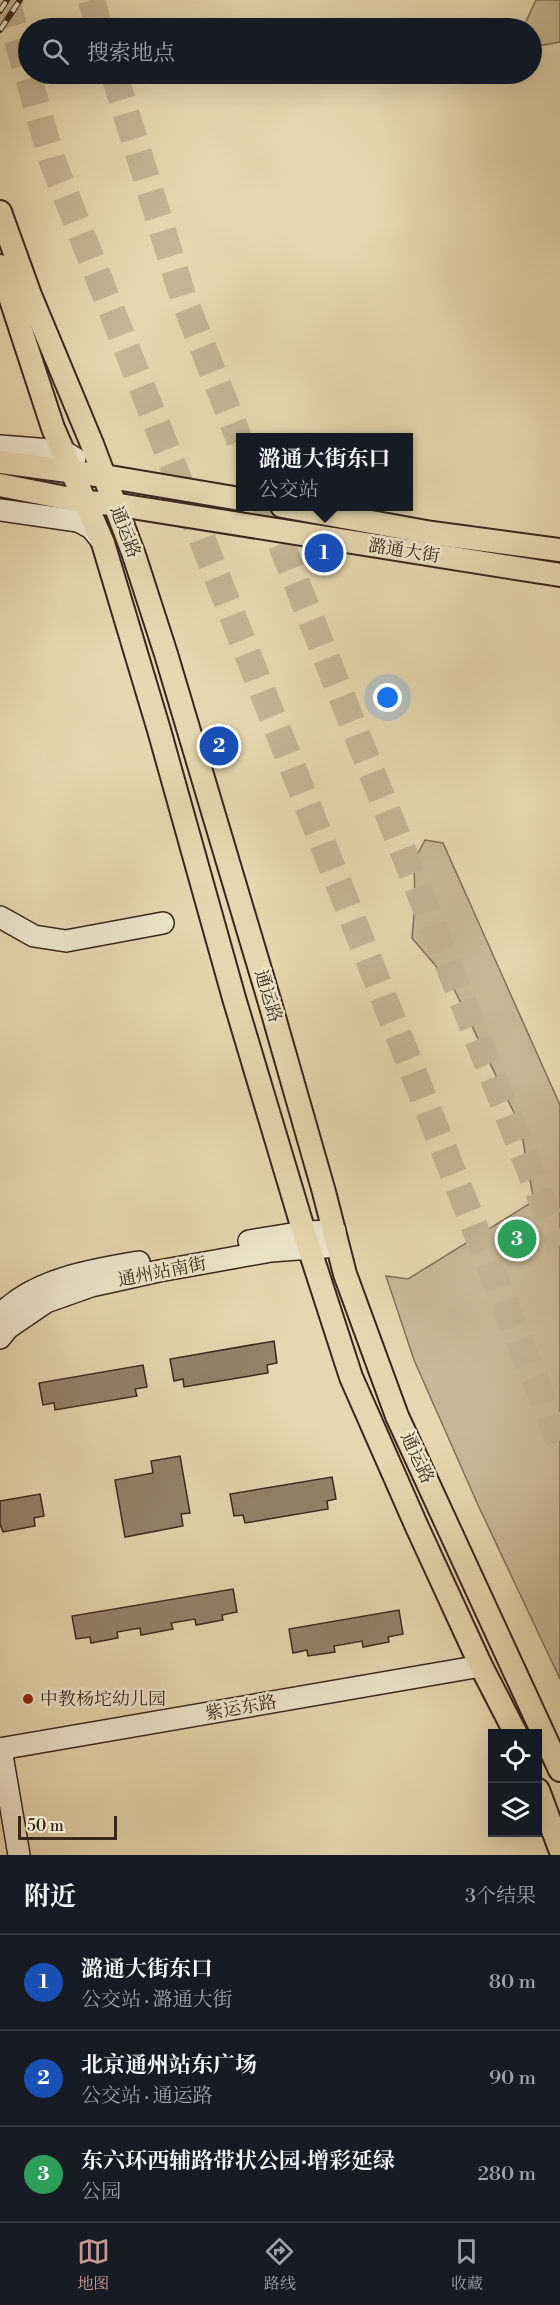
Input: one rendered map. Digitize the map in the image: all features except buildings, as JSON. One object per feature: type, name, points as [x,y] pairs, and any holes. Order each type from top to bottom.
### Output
[{"type":"main road","name":"通运路","points":[[0,212],[30,295],[134,555],[270,1002],[345,1274],[397,1416],[560,1770]]},
{"type":"main road","name":"通运路","points":[[0,266],[53,429],[103,543],[159,730],[234,998],[307,1241],[351,1377],[481,1665],[513,1729]]},
{"type":"main road","points":[[0,462],[104,476],[236,498]]},
{"type":"main road","name":"潞通大街","points":[[0,485],[86,502],[113,504],[560,575]]},
{"type":"main road","name":"潞通大街","points":[[306,511],[560,550]]},
{"type":"main road","points":[[542,1803],[560,1849]]},
{"type":"street","points":[[0,446],[63,451],[104,476]]},
{"type":"street","points":[[0,510],[78,521],[91,528],[103,543]]},
{"type":"street","points":[[0,917],[34,936],[66,941],[163,923]]},
{"type":"street","name":"通州站南街","points":[[0,1315],[33,1292],[84,1272],[336,1238]]},
{"type":"street","name":"通州站南街","points":[[0,1338],[8,1328],[46,1302],[91,1286],[270,1251],[307,1241]]},
{"type":"street","name":"紫运东路","points":[[0,1749],[481,1665]]},
{"type":"street","points":[[0,1749],[19,1855]]},
{"type":"shaded area","points":[[536,0],[560,0],[560,42],[542,45],[542,18],[528,18]]},
{"type":"shaded area","points":[[425,840],[443,843],[560,1105],[560,1679],[478,1505],[414,1360],[386,1276],[408,1279],[534,1201],[520,1125],[452,985],[412,938],[415,903],[414,861]]},
{"type":"tunnel","points":[[6,0],[18,42]]},
{"type":"tunnel","points":[[91,0],[97,18]]},
{"type":"tunnel","points":[[30,84],[52,160],[560,1443]]},
{"type":"tunnel","points":[[117,84],[183,297],[237,433]]},
{"type":"tunnel","points":[[268,511],[560,1246]]},
{"type":"railway","points":[[0,11],[7,0]]},
{"type":"railway","points":[[0,30],[20,0]]},
{"type":"place","name":"潞通大街东口","points":[[324,553]]},
{"type":"place","name":"北京通州站东广场","points":[[219,746]]},
{"type":"place","name":"东六环西辅路带状公园·增彩延绿","points":[[517,1239]]},
{"type":"place","name":"中教杨坨幼儿园","points":[[28,1699]]}]
